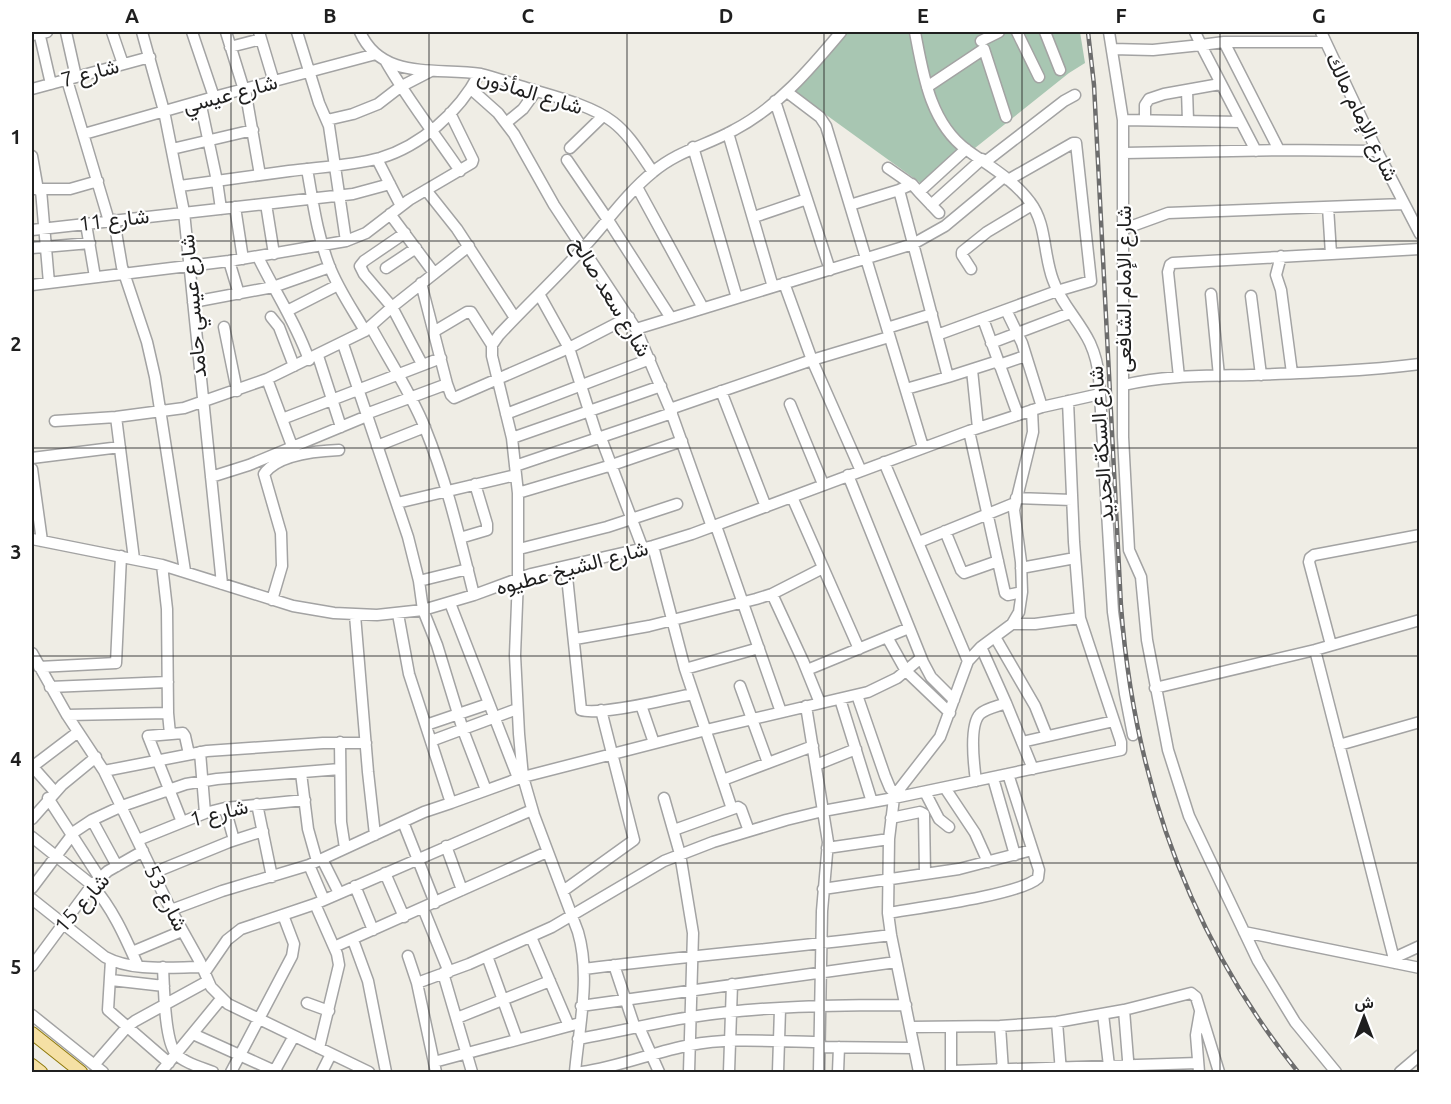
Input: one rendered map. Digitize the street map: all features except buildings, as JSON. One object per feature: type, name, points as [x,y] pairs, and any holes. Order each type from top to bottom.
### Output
[{"type":"main road","points":[[32,1033],[81,1072]]},
{"type":"main road","points":[[58,1054],[67,1044]]},
{"type":"main road","points":[[32,1065],[41,1072]]},
{"type":"street","points":[[66,32],[72,78],[84,134],[112,221],[124,274],[147,342],[161,412],[185,571]]},
{"type":"street","points":[[112,32],[123,64]]},
{"type":"street","name":"شارع عيسي حامد","points":[[142,32],[164,111],[184,212],[222,584]]},
{"type":"street","points":[[192,32],[214,97]]},
{"type":"street","points":[[226,32],[244,89],[260,175]]},
{"type":"street","points":[[297,32],[309,73],[327,120],[346,241]]},
{"type":"street","points":[[360,32],[366,45],[380,57],[460,171]]},
{"type":"street","points":[[492,345],[514,318],[653,172],[693,147],[728,133],[754,118],[787,92],[841,32]]},
{"type":"street","name":"شارع السكة الحديد","points":[[915,32],[927,87],[943,124],[966,149],[1006,178],[1032,205],[1042,228],[1047,263],[1057,291],[1095,354],[1100,394],[1113,612],[1133,735]]},
{"type":"street","points":[[927,87],[981,40],[999,32]]},
{"type":"street","points":[[1017,32],[1039,77]]},
{"type":"street","points":[[1045,32],[1060,70]]},
{"type":"street","name":"شارع الإمام الشافعى","points":[[1109,32],[1123,120],[1123,436],[1130,550],[1141,577],[1147,640],[1168,750],[1183,800],[1196,831],[1265,974],[1295,1022],[1336,1072]]},
{"type":"street","points":[[1195,32],[1256,151]]},
{"type":"street","points":[[39,33],[51,84]]},
{"type":"street","points":[[230,47],[260,35],[274,82]]},
{"type":"street","points":[[1112,49],[1154,50],[1224,42],[1323,37]]},
{"type":"street","name":"شارع الإمام مالك","points":[[1323,37],[1377,151],[1404,204],[1417,223],[1419,234]]},
{"type":"street","points":[[981,40],[1006,117]]},
{"type":"street","points":[[1224,42],[1279,150]]},
{"type":"street","name":"شارع 7","points":[[32,89],[150,57]]},
{"type":"street","name":"شارع عيسي","points":[[84,134],[244,89],[380,57]]},
{"type":"street","name":"شارع المأذون","points":[[380,57],[403,68],[479,74],[586,108],[611,120],[629,137],[653,172]]},
{"type":"street","points":[[327,120],[369,108],[400,87],[431,71]]},
{"type":"street","points":[[180,186],[377,159],[405,148],[432,129],[471,89],[479,74]]},
{"type":"street","points":[[1145,120],[1145,105],[1149,99],[1220,84]]},
{"type":"street","name":"شارع سعد صالح","points":[[471,89],[490,104],[506,123],[554,206],[636,329],[671,411],[744,602],[781,712]]},
{"type":"street","points":[[1187,90],[1188,121]]},
{"type":"street","points":[[506,123],[523,109],[536,91]]},
{"type":"street","points":[[787,92],[820,117],[826,126],[923,447]]},
{"type":"street","points":[[888,168],[915,188],[935,209],[983,161],[1075,94]]},
{"type":"street","points":[[200,101],[218,181],[220,208]]},
{"type":"street","points":[[775,101],[830,270]]},
{"type":"street","points":[[32,285],[258,257],[346,241],[366,233],[400,206],[472,163],[472,158],[450,113]]},
{"type":"street","points":[[570,148],[603,116]]},
{"type":"street","points":[[1123,120],[1241,122]]},
{"type":"street","points":[[172,148],[253,130]]},
{"type":"street","points":[[728,133],[754,217],[779,285],[861,471]]},
{"type":"street","points":[[447,152],[463,140]]},
{"type":"street","points":[[636,329],[913,244],[945,226],[1006,178],[1073,143],[1078,145],[1092,281],[1057,291],[937,335]]},
{"type":"street","points":[[693,147],[737,298]]},
{"type":"street","points":[[850,205],[899,190],[915,188],[966,149]]},
{"type":"street","points":[[1124,153],[1377,151]]},
{"type":"street","points":[[32,156],[44,228],[49,283]]},
{"type":"street","points":[[377,159],[400,206]]},
{"type":"street","points":[[567,160],[608,219],[671,318]]},
{"type":"street","points":[[308,169],[312,199],[330,267],[338,285],[409,397],[424,427],[447,491],[474,595]]},
{"type":"street","points":[[37,190],[70,189],[98,181]]},
{"type":"street","name":"شارع 11","points":[[32,230],[340,196],[363,193],[390,184]]},
{"type":"street","points":[[637,187],[703,308]]},
{"type":"street","points":[[426,190],[451,219],[514,318]]},
{"type":"street","points":[[899,190],[948,377]]},
{"type":"street","points":[[754,217],[807,199]]},
{"type":"street","points":[[266,204],[274,254]]},
{"type":"street","points":[[1124,229],[1168,213],[1404,204]]},
{"type":"street","points":[[971,269],[962,252],[987,232],[1032,205]]},
{"type":"street","points":[[235,207],[243,259]]},
{"type":"street","points":[[1328,207],[1331,254]]},
{"type":"street","points":[[390,214],[434,273]]},
{"type":"street","points":[[86,224],[95,277]]},
{"type":"street","points":[[405,233],[360,266],[392,307],[422,364]]},
{"type":"street","points":[[32,248],[90,243]]},
{"type":"street","points":[[55,421],[116,417],[184,408],[267,379],[343,344],[368,329],[421,283],[469,246]]},
{"type":"street","points":[[386,268],[416,248]]},
{"type":"street","points":[[1179,377],[1168,272],[1170,265],[1177,262],[1419,249]]},
{"type":"street","points":[[1281,256],[1276,275],[1281,294],[1292,373]]},
{"type":"street","points":[[258,257],[313,358],[332,400],[341,427]]},
{"type":"street","points":[[229,261],[239,294]]},
{"type":"street","points":[[192,302],[273,287],[330,267]]},
{"type":"street","points":[[421,283],[447,384],[454,398],[569,348],[629,317]]},
{"type":"street","points":[[287,311],[338,285]]},
{"type":"street","points":[[539,294],[569,348],[589,412],[632,520],[648,547],[693,694],[732,809]]},
{"type":"street","points":[[1211,294],[1220,376]]},
{"type":"street","points":[[1251,296],[1260,375]]},
{"type":"street","points":[[918,1072],[888,913],[891,818],[895,796],[937,743],[968,661],[981,647],[1012,624],[1019,612],[1022,592],[1014,519],[1015,500],[1037,409],[1025,356],[1006,310]]},
{"type":"street","points":[[435,331],[467,312],[471,312],[492,345],[512,438],[518,494],[519,549],[514,656],[520,778]]},
{"type":"street","points":[[991,343],[1070,313]]},
{"type":"street","points":[[397,503],[475,484],[515,470],[721,391],[888,333],[932,314]]},
{"type":"street","points":[[271,317],[282,332],[294,366]]},
{"type":"street","points":[[983,319],[1018,415]]},
{"type":"street","points":[[224,327],[237,391]]},
{"type":"street","points":[[343,344],[397,503],[419,581],[423,610],[463,730],[486,790]]},
{"type":"street","points":[[906,389],[1025,356]]},
{"type":"street","points":[[282,419],[441,358]]},
{"type":"street","points":[[506,414],[650,359]]},
{"type":"street","points":[[1124,385],[1179,377],[1260,375],[1419,364]]},
{"type":"street","points":[[972,370],[973,430],[1005,593],[1008,595],[1022,592]]},
{"type":"street","points":[[267,379],[292,446]]},
{"type":"street","points":[[211,477],[249,465],[409,397],[447,384]]},
{"type":"street","points":[[512,438],[661,386]]},
{"type":"street","points":[[721,391],[766,507]]},
{"type":"street","name":"شارع الشيخ عطيوه","points":[[37,540],[162,565],[272,600],[314,610],[355,615],[398,614],[450,603],[518,578],[648,547],[714,526],[973,430],[1037,409],[1100,394]]},
{"type":"street","points":[[417,983],[487,957],[573,917],[639,875],[680,854],[749,831],[823,811],[945,788],[1121,750],[1122,746],[1080,618],[1068,401]]},
{"type":"street","points":[[790,404],[823,484]]},
{"type":"street","points":[[116,417],[134,559]]},
{"type":"street","points":[[377,446],[424,427]]},
{"type":"street","points":[[518,494],[682,441]]},
{"type":"street","points":[[32,458],[120,447]]},
{"type":"street","points":[[272,600],[282,566],[281,532],[264,474],[267,469],[304,453],[339,450]]},
{"type":"street","points":[[885,462],[968,661]]},
{"type":"street","points":[[32,469],[37,540]]},
{"type":"street","points":[[848,475],[921,658],[931,677],[954,700]]},
{"type":"street","points":[[460,538],[487,530],[475,484]]},
{"type":"street","points":[[792,497],[859,649]]},
{"type":"street","points":[[919,542],[1015,500],[1072,500]]},
{"type":"street","points":[[519,549],[632,520],[677,504]]},
{"type":"street","points":[[945,531],[964,573],[998,561]]},
{"type":"street","points":[[1331,645],[1309,562],[1310,558],[1314,555],[1419,535]]},
{"type":"street","points":[[39,667],[116,663],[121,556]]},
{"type":"street","points":[[1021,568],[1075,558]]},
{"type":"street","points":[[162,565],[167,609],[170,734]]},
{"type":"street","points":[[566,567],[575,639],[580,708],[583,711],[601,710],[641,705],[693,694]]},
{"type":"street","points":[[575,639],[672,621],[772,594],[823,568]]},
{"type":"street","points":[[419,581],[468,569]]},
{"type":"street","points":[[772,594],[820,703]]},
{"type":"street","points":[[450,603],[493,718],[520,778],[581,942],[584,969],[581,1006],[574,1024]]},
{"type":"street","points":[[398,614],[409,674],[452,802]]},
{"type":"street","points":[[355,615],[375,835]]},
{"type":"street","points":[[1012,624],[1035,624],[1080,618]]},
{"type":"street","points":[[1155,688],[1314,650],[1419,620]]},
{"type":"street","points":[[807,670],[909,628]]},
{"type":"street","points":[[995,637],[1035,706],[1047,736]]},
{"type":"street","points":[[887,638],[906,671],[950,713]]},
{"type":"street","points":[[981,647],[1033,769]]},
{"type":"street","points":[[685,669],[759,648]]},
{"type":"street","points":[[1314,650],[1394,961]]},
{"type":"street","name":"شارع 53","points":[[32,653],[67,715],[104,771],[171,910],[221,999],[366,1072]]},
{"type":"street","points":[[171,910],[316,861],[402,822],[520,778],[751,719],[857,696],[880,688],[921,658]]},
{"type":"street","points":[[50,687],[168,682]]},
{"type":"street","points":[[740,686],[768,763]]},
{"type":"street","points":[[857,696],[885,776],[895,796]]},
{"type":"street","points":[[840,699],[872,802]]},
{"type":"street","points":[[976,781],[974,739],[978,716],[1006,702]]},
{"type":"street","points":[[426,724],[488,704]]},
{"type":"street","points":[[641,705],[654,743]]},
{"type":"street","points":[[806,706],[827,835],[821,944],[819,1072]]},
{"type":"street","points":[[431,741],[517,709]]},
{"type":"street","points":[[563,891],[634,840],[601,710]]},
{"type":"street","points":[[67,715],[168,713]]},
{"type":"street","points":[[1022,741],[1114,721]]},
{"type":"street","points":[[1339,746],[1419,722]]},
{"type":"street","points":[[78,732],[32,767],[52,795],[138,966]]},
{"type":"street","points":[[182,822],[148,736],[184,734],[194,753],[202,781],[205,813]]},
{"type":"street","points":[[340,742],[341,822],[345,848]]},
{"type":"street","points":[[104,771],[194,753],[366,742]]},
{"type":"street","points":[[723,780],[813,746]]},
{"type":"street","points":[[816,765],[856,749]]},
{"type":"street","points":[[32,819],[52,795],[96,757]]},
{"type":"street","points":[[32,888],[72,834],[92,820],[122,806],[169,789],[202,781],[340,769]]},
{"type":"street","points":[[301,773],[310,838],[316,861],[320,902],[339,965],[319,1048]]},
{"type":"street","points":[[888,913],[950,903],[1032,884],[1038,878],[1039,874],[1008,774]]},
{"type":"street","points":[[993,778],[1015,855]]},
{"type":"street","points":[[945,788],[975,833],[988,862]]},
{"type":"street","points":[[925,792],[939,819],[949,827]]},
{"type":"street","points":[[664,798],[680,854],[691,916],[694,955],[689,1072]]},
{"type":"street","name":"شارع 1","points":[[138,840],[205,813],[225,808],[304,800]]},
{"type":"street","points":[[257,804],[272,877]]},
{"type":"street","points":[[225,808],[234,840]]},
{"type":"street","points":[[674,830],[732,809],[741,808],[749,831]]},
{"type":"street","points":[[32,1015],[98,1069],[127,1027],[165,1003],[205,973],[234,933],[250,925],[320,902],[532,810]]},
{"type":"street","points":[[891,818],[920,812],[924,814],[925,874]]},
{"type":"street","points":[[92,820],[117,866]]},
{"type":"street","points":[[402,822],[435,903]]},
{"type":"street","points":[[153,873],[234,840],[263,831]]},
{"type":"street","points":[[32,837],[56,856],[96,881]]},
{"type":"street","points":[[827,848],[889,838]]},
{"type":"street","points":[[446,846],[462,890]]},
{"type":"street","points":[[823,890],[988,862],[1032,850]]},
{"type":"street","name":"شارع 15","points":[[33,962],[96,881],[143,851]]},
{"type":"street","points":[[334,947],[547,852]]},
{"type":"street","points":[[316,861],[339,893]]},
{"type":"street","points":[[385,873],[404,917]]},
{"type":"street","points":[[355,886],[373,930]]},
{"type":"street","points":[[32,899],[111,960],[138,966],[205,973]]},
{"type":"street","points":[[423,908],[446,973],[472,1072]]},
{"type":"street","points":[[231,1072],[294,950],[283,915]]},
{"type":"street","points":[[132,952],[182,931]]},
{"type":"street","points":[[1244,932],[1394,961],[1419,968]]},
{"type":"street","points":[[584,969],[694,955],[821,944],[891,935]]},
{"type":"street","points":[[531,937],[550,981],[574,1024],[578,1039],[575,1072]]},
{"type":"street","points":[[353,940],[371,993],[386,1072]]},
{"type":"street","points":[[1394,961],[1419,946]]},
{"type":"street","points":[[408,956],[417,983],[435,1067],[468,1054],[574,1024]]},
{"type":"street","points":[[487,957],[517,1039]]},
{"type":"street","points":[[111,960],[108,1010],[127,1027],[173,1059],[213,1072]]},
{"type":"street","points":[[581,1006],[896,962]]},
{"type":"street","points":[[614,965],[637,1028],[659,1072]]},
{"type":"street","points":[[163,967],[165,1003],[173,1059]]},
{"type":"street","points":[[111,980],[164,986]]},
{"type":"street","points":[[457,1018],[550,981]]},
{"type":"street","points":[[729,1072],[732,984]]},
{"type":"street","points":[[910,1027],[999,1026],[1057,1022],[1124,1010],[1191,993],[1196,997],[1201,1011],[1219,1072]]},
{"type":"street","points":[[161,1072],[221,999]]},
{"type":"street","points":[[307,1003],[329,1011]]},
{"type":"street","points":[[578,1039],[691,1017],[730,1012],[821,1005],[906,1005]]},
{"type":"street","points":[[778,1072],[780,1009]]},
{"type":"street","points":[[1124,1010],[1128,1069]]},
{"type":"street","points":[[951,1027],[951,1072],[1061,1071],[1109,1066],[1128,1069],[1198,1068],[1196,1028],[1201,1011]]},
{"type":"street","points":[[1103,1014],[1109,1066]]},
{"type":"street","points":[[1057,1022],[1061,1071]]},
{"type":"street","points":[[999,1026],[1003,1071]]},
{"type":"street","points":[[193,1034],[275,1072],[294,1036]]},
{"type":"street","points":[[582,1072],[618,1066],[690,1045],[730,1042],[914,1048]]},
{"type":"street","points":[[838,1072],[839,1047]]},
{"type":"street","points":[[322,1072],[331,1054]]},
{"type":"street","points":[[1400,1072],[1419,1055]]},
{"type":"green space","points":[[842,32],[1080,32],[1085,63],[1069,73],[926,187],[789,88]]},
{"type":"railway","points":[[1088,32],[1094,85],[1121,606],[1128,670],[1139,732],[1154,793],[1174,853],[1198,911],[1226,966],[1260,1020],[1298,1072]]}]
